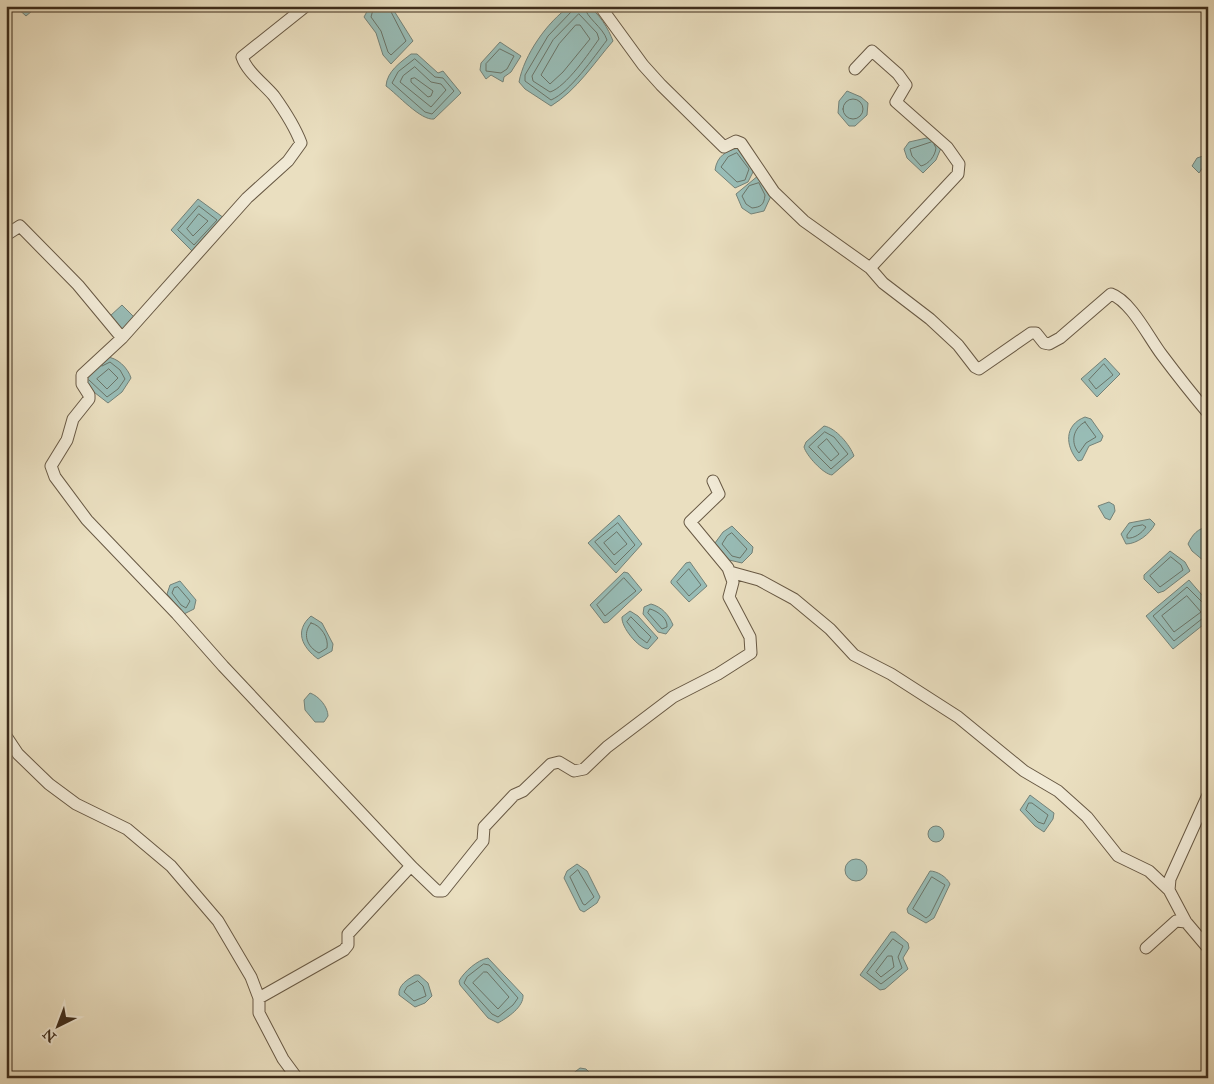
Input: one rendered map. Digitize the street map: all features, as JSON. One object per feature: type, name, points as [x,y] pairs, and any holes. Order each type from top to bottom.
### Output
[{"type":"street","points":[[306,6],[242,57],[248,67],[274,97],[292,125],[301,143],[299,149],[246,198],[122,338],[82,375],[82,384],[89,395],[89,399],[73,419],[67,440],[52,462],[52,471],[87,520],[412,867],[441,892],[483,841],[484,827],[514,795],[523,791],[550,764],[559,762],[574,771],[584,769],[607,747],[673,697],[749,655],[752,646],[750,637],[729,597],[733,582],[730,572],[690,522],[719,494],[714,481]]},
{"type":"street","points":[[600,6],[643,65],[724,147],[736,141],[741,143],[774,192],[798,216],[870,268],[883,283],[930,319],[958,346],[975,367],[980,368],[1031,333],[1036,333],[1044,343],[1049,344],[1060,338],[1110,294],[1117,297],[1135,316],[1178,377],[1208,413]]},
{"type":"street","points":[[855,69],[872,51],[886,63],[906,85],[896,102],[947,147],[959,164],[958,174],[870,268]]},
{"type":"street","points":[[6,235],[17,228],[22,228],[78,285],[122,338]]},
{"type":"street","points":[[730,572],[759,580],[794,599],[830,629],[854,655],[891,674],[958,717],[1024,772],[1058,791],[1087,817],[1118,856],[1149,871],[1169,890],[1186,922],[1208,948]]},
{"type":"street","points":[[6,736],[18,754],[48,784],[76,804],[127,829],[171,866],[218,921],[251,977],[259,998],[259,1013],[297,1078]]},
{"type":"street","points":[[1169,890],[1170,878],[1208,795]]},
{"type":"street","points":[[259,998],[344,950],[348,945],[348,934],[365,913],[412,867]]},
{"type":"street","points":[[1146,948],[1176,921],[1186,922]]},
{"type":"water","points":[[15,6],[38,6],[26,16]]},
{"type":"water","points":[[370,6],[391,6],[413,41],[391,64],[383,55],[376,33],[364,17]]},
{"type":"water","points":[[570,6],[586,6],[595,12],[606,26],[613,41],[585,76],[551,106],[525,89],[519,82],[531,50],[545,30]]},
{"type":"water","points":[[500,42],[521,56],[511,72],[504,77],[503,82],[491,75],[486,79],[480,70],[481,63]]},
{"type":"water","points":[[411,54],[417,54],[438,73],[443,71],[461,93],[434,119],[416,112],[386,86],[392,71]]},
{"type":"water","points":[[847,91],[861,97],[868,103],[867,115],[855,126],[849,126],[838,113],[839,101]]},
{"type":"water","points":[[931,137],[941,148],[936,160],[923,173],[907,158],[904,149],[909,142]]},
{"type":"water","points":[[738,148],[754,170],[748,182],[735,188],[715,170],[718,161],[723,155]]},
{"type":"water","points":[[1206,155],[1207,161],[1199,173],[1192,166],[1197,158]]},
{"type":"water","points":[[759,175],[771,196],[764,211],[751,214],[742,208],[736,194]]},
{"type":"water","points":[[198,199],[224,218],[193,252],[171,230]]},
{"type":"water","points":[[122,305],[134,317],[124,332],[110,316]]},
{"type":"water","points":[[106,357],[110,357],[121,364],[131,378],[122,392],[108,403],[90,389],[85,376]]},
{"type":"water","points":[[1105,358],[1120,374],[1097,397],[1081,379]]},
{"type":"water","points":[[1085,417],[1091,419],[1103,436],[1101,441],[1089,446],[1082,460],[1078,461],[1071,449],[1069,436],[1073,425]]},
{"type":"water","points":[[824,426],[829,427],[842,438],[854,456],[832,475],[815,464],[804,447],[806,442]]},
{"type":"water","points":[[1109,502],[1114,505],[1115,511],[1110,520],[1105,518],[1098,506]]},
{"type":"water","points":[[619,515],[642,544],[616,573],[588,543]]},
{"type":"water","points":[[1150,519],[1155,524],[1150,531],[1143,538],[1126,544],[1121,534],[1129,523]]},
{"type":"water","points":[[732,526],[753,547],[752,553],[742,563],[729,560],[715,543],[723,532]]},
{"type":"water","points":[[1208,527],[1208,559],[1204,561],[1192,551],[1188,544],[1196,532]]},
{"type":"water","points":[[1170,551],[1185,562],[1190,571],[1164,591],[1158,593],[1144,579],[1144,575]]},
{"type":"water","points":[[690,562],[707,586],[689,602],[671,581],[686,563]]},
{"type":"water","points":[[624,572],[628,573],[642,590],[608,622],[604,623],[590,605]]},
{"type":"water","points":[[1189,580],[1208,602],[1208,621],[1173,649],[1146,616]]},
{"type":"water","points":[[180,581],[196,600],[194,609],[184,614],[167,594],[170,585]]},
{"type":"water","points":[[651,604],[662,609],[673,625],[666,634],[658,632],[643,614],[644,607]]},
{"type":"water","points":[[630,611],[638,616],[658,638],[648,649],[635,641],[624,626],[622,617]]},
{"type":"water","points":[[311,616],[322,623],[333,644],[332,651],[318,659],[304,644],[302,639],[303,627]]},
{"type":"water","points":[[310,693],[320,699],[325,706],[328,716],[324,722],[315,722],[305,710],[304,700]]},
{"type":"water","points":[[1030,795],[1054,813],[1053,819],[1044,832],[1035,826],[1020,810]]},
{"type":"water","points":[[936,826],[942,828],[944,834],[942,840],[936,842],[930,840],[928,834],[930,828]]},
{"type":"water","points":[[856,859],[864,862],[867,870],[864,878],[856,881],[848,878],[845,870],[848,862]]},
{"type":"water","points":[[577,864],[587,871],[600,897],[597,903],[584,912],[580,910],[564,878],[567,871]]},
{"type":"water","points":[[930,871],[942,875],[950,884],[934,918],[926,923],[908,913],[907,909]]},
{"type":"water","points":[[891,932],[895,932],[908,943],[909,948],[903,958],[908,969],[885,989],[880,990],[860,975]]},
{"type":"water","points":[[488,958],[523,995],[518,1008],[498,1023],[488,1018],[460,985],[459,981],[471,967]]},
{"type":"water","points":[[415,975],[419,975],[428,983],[432,996],[425,1003],[415,1007],[399,995],[399,991],[406,981]]},
{"type":"water","points":[[580,1068],[586,1069],[595,1078],[567,1078]]}]
